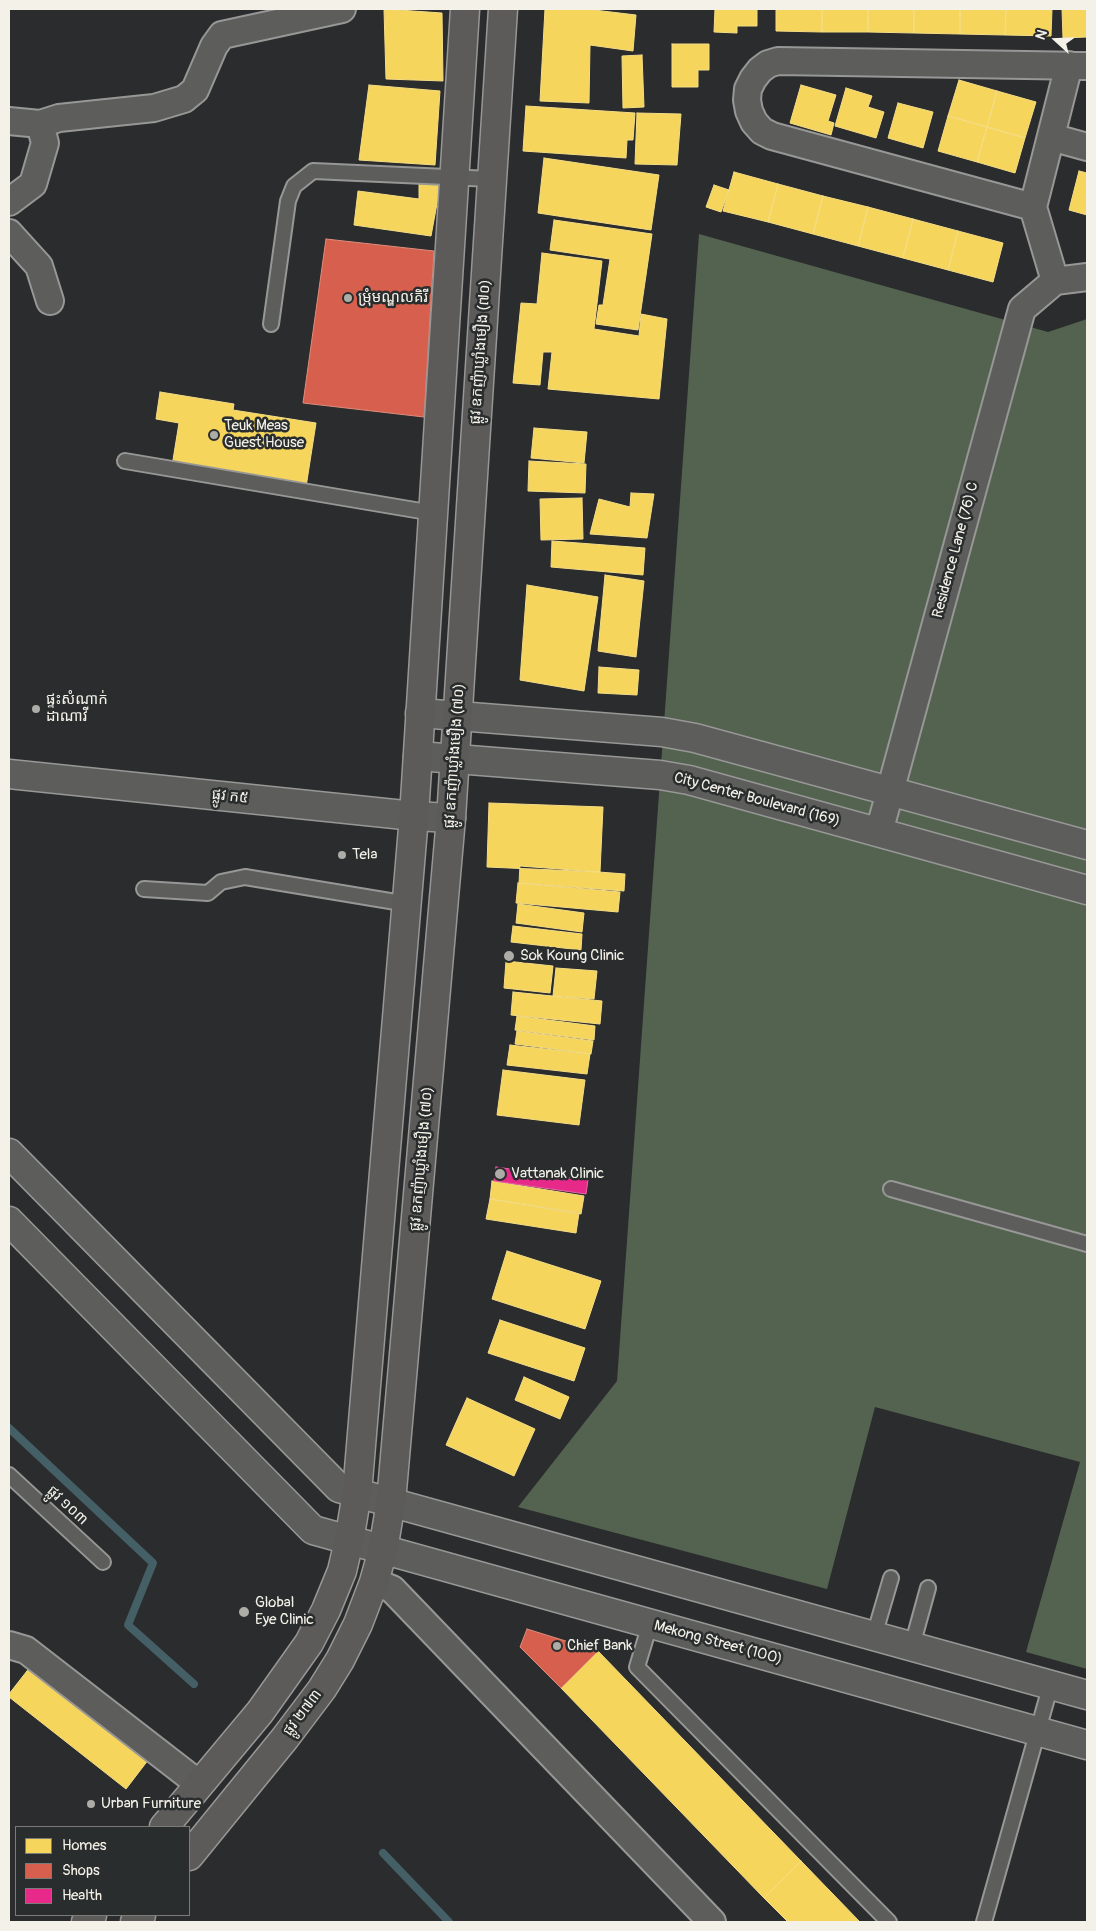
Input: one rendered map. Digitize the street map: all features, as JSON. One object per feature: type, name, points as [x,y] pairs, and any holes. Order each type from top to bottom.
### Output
[{"type":"main road","points":[[165,1826],[260,1712],[293,1667],[317,1629],[342,1571],[357,1493],[408,904],[465,9]]},
{"type":"main road","name":"ផ្លូវ ឧកញ៉ាឃ្លាំងមឿង (៧០)","points":[[383,1550],[391,1502],[451,818],[503,9]]},
{"type":"main road","name":"ផ្លូវ ២៧៣","points":[[190,1855],[285,1738],[322,1689],[349,1644],[374,1582],[383,1550]]},
{"type":"main road","points":[[342,1571],[374,1582]]},
{"type":"street","points":[[9,121],[40,124],[59,118],[154,108],[184,98],[195,90],[214,46],[222,35],[342,9]]},
{"type":"street","points":[[457,9],[465,9]]},
{"type":"street","points":[[1033,207],[772,136],[762,131],[754,122],[749,111],[748,89],[752,79],[768,64],[778,61],[1078,66],[1051,137],[1033,207],[1055,281],[1087,277]]},
{"type":"street","points":[[9,202],[33,184],[45,143],[40,124]]},
{"type":"street","points":[[1051,137],[1087,147]]},
{"type":"street","points":[[9,233],[40,266],[50,301]]},
{"type":"street","name":"Residence Lane (76) C","points":[[879,832],[1022,308],[1055,281]]},
{"type":"street","points":[[420,713],[662,732],[730,746],[1087,845]]},
{"type":"street","name":"City Center Boulevard (169)","points":[[418,756],[660,775],[689,780],[1087,890]]},
{"type":"street","name":"ផ្លូវ ក៥","points":[[9,774],[414,816],[451,818]]},
{"type":"street","points":[[9,1152],[339,1488],[1087,1695]]},
{"type":"street","name":"Mekong Street (100)","points":[[9,1221],[313,1530],[1087,1745]]},
{"type":"street","points":[[374,1582],[392,1589],[712,1922]]},
{"type":"street","points":[[9,1645],[26,1650],[200,1784]]},
{"type":"lane","points":[[271,324],[288,201],[294,186],[313,172],[492,179]]},
{"type":"lane","points":[[125,461],[433,513]]},
{"type":"lane","points":[[144,889],[208,893],[221,882],[245,877],[408,904]]},
{"type":"lane","points":[[891,1189],[1087,1244]]},
{"type":"lane","name":"ផ្លូវ ១០៣","points":[[9,1475],[103,1562]]},
{"type":"lane","points":[[874,1636],[890,1578]]},
{"type":"lane","points":[[912,1646],[928,1588]]},
{"type":"lane","points":[[650,1624],[637,1666],[889,1922]]},
{"type":"lane","points":[[984,1922],[1050,1684]]},
{"type":"green space","points":[[699,234],[1048,332],[1087,319],[1087,1669],[1026,1652],[1080,1462],[875,1407],[827,1589],[518,1507],[617,1381]]},
{"type":"building: Homes","points":[[384,9],[442,13],[443,81],[386,79]]},
{"type":"building: Homes","points":[[545,9],[595,9],[636,15],[633,51],[590,45],[589,103],[540,101]]},
{"type":"building: Homes","points":[[715,9],[757,9],[757,26],[737,26],[737,33],[714,32]]},
{"type":"building: Homes","points":[[776,9],[822,9],[822,32],[776,31]]},
{"type":"building: Homes","points":[[822,9],[868,9],[868,32],[822,32]]},
{"type":"building: Homes","points":[[868,9],[914,9],[914,33],[868,32]]},
{"type":"building: Homes","points":[[914,9],[960,9],[960,34],[914,33]]},
{"type":"building: Homes","points":[[960,9],[1006,9],[1005,35],[960,34]]},
{"type":"building: Homes","points":[[1006,9],[1052,9],[1051,36],[1005,35]]},
{"type":"building: Homes","points":[[1062,9],[1087,9],[1087,37],[1063,38]]},
{"type":"building: Homes","points":[[672,44],[709,44],[709,70],[698,70],[698,87],[672,87]]},
{"type":"building: Homes","points":[[642,55],[644,107],[623,108],[622,56]]},
{"type":"building: Homes","points":[[959,80],[997,91],[987,127],[948,116]]},
{"type":"building: Homes","points":[[369,85],[440,91],[435,165],[359,160]]},
{"type":"building: Homes","points":[[801,85],[836,95],[828,121],[834,123],[831,135],[790,123]]},
{"type":"building: Homes","points":[[846,88],[872,96],[868,107],[884,112],[876,138],[835,126]]},
{"type":"building: Homes","points":[[997,91],[1036,102],[1025,138],[987,127]]},
{"type":"building: Homes","points":[[898,103],[933,112],[923,148],[888,138]]},
{"type":"building: Homes","points":[[526,106],[635,113],[633,140],[627,140],[626,158],[523,151]]},
{"type":"building: Homes","points":[[637,113],[681,114],[677,165],[635,164]]},
{"type":"building: Homes","points":[[948,116],[987,127],[977,162],[938,151]]},
{"type":"building: Homes","points":[[987,127],[1025,138],[1015,173],[977,162]]},
{"type":"building: Homes","points":[[544,158],[659,175],[651,230],[538,213]]},
{"type":"building: Homes","points":[[1079,171],[1087,173],[1087,215],[1069,210]]},
{"type":"building: Homes","points":[[734,172],[778,184],[768,222],[723,211]]},
{"type":"building: Homes","points":[[419,176],[441,182],[431,236],[354,225],[358,191],[419,199]]},
{"type":"building: Homes","points":[[778,184],[823,196],[813,234],[768,222]]},
{"type":"building: Homes","points":[[714,185],[729,190],[721,212],[706,207]]},
{"type":"building: Homes","points":[[823,196],[868,207],[858,246],[813,234]]},
{"type":"building: Homes","points":[[868,207],[913,219],[903,258],[858,246]]},
{"type":"building: Homes","points":[[913,219],[958,231],[948,270],[903,258]]},
{"type":"building: Homes","points":[[554,220],[652,234],[638,330],[596,324],[599,305],[603,305],[610,259],[550,250]]},
{"type":"building: Homes","points":[[958,231],[1003,243],[993,282],[948,270]]},
{"type":"building: Homes","points":[[542,253],[602,261],[594,329],[639,336],[641,314],[667,319],[659,399],[548,389],[552,352],[543,352],[540,385],[513,383],[521,303],[537,304]]},
{"type":"building: Homes","points":[[160,392],[234,404],[233,410],[316,423],[306,487],[172,466],[179,423],[156,419]]},
{"type":"building: Homes","points":[[534,428],[587,432],[584,463],[531,458]]},
{"type":"building: Homes","points":[[529,461],[586,464],[585,493],[528,491]]},
{"type":"building: Homes","points":[[631,493],[654,494],[647,538],[590,534],[599,499],[630,507]]},
{"type":"building: Homes","points":[[582,498],[583,539],[541,540],[540,499]]},
{"type":"building: Homes","points":[[552,541],[645,548],[643,575],[551,567]]},
{"type":"building: Homes","points":[[605,575],[644,581],[636,657],[598,651]]},
{"type":"building: Homes","points":[[527,585],[598,597],[584,691],[520,680]]},
{"type":"building: Homes","points":[[599,667],[639,670],[637,695],[598,693]]},
{"type":"building: Homes","points":[[489,803],[603,807],[600,872],[487,867]]},
{"type":"building: Homes","points":[[520,866],[625,874],[624,891],[519,883]]},
{"type":"building: Homes","points":[[518,883],[620,892],[618,912],[516,903]]},
{"type":"building: Homes","points":[[518,904],[584,913],[582,932],[516,923]]},
{"type":"building: Homes","points":[[513,926],[582,934],[581,950],[511,942]]},
{"type":"building: Homes","points":[[506,961],[553,966],[550,993],[504,988]]},
{"type":"building: Homes","points":[[556,968],[597,971],[594,999],[553,996]]},
{"type":"building: Homes","points":[[513,992],[602,1001],[600,1024],[511,1015]]},
{"type":"building: Homes","points":[[517,1016],[595,1026],[594,1040],[515,1030]]},
{"type":"building: Homes","points":[[517,1031],[593,1041],[591,1054],[515,1044]]},
{"type":"building: Homes","points":[[510,1045],[590,1054],[587,1074],[507,1065]]},
{"type":"building: Homes","points":[[503,1070],[585,1080],[579,1125],[497,1115]]},
{"type":"building: Homes","points":[[492,1181],[584,1196],[581,1214],[490,1199]]},
{"type":"building: Homes","points":[[490,1199],[579,1213],[576,1233],[486,1219]]},
{"type":"building: Homes","points":[[507,1251],[601,1281],[585,1329],[492,1299]]},
{"type":"building: Homes","points":[[500,1320],[585,1348],[574,1381],[488,1353]]},
{"type":"building: Homes","points":[[524,1377],[569,1397],[560,1419],[515,1400]]},
{"type":"building: Homes","points":[[467,1398],[535,1429],[514,1476],[446,1445]]},
{"type":"building: Homes","points":[[598,1651],[801,1861],[764,1898],[561,1688]]},
{"type":"building: Homes","points":[[34,1662],[152,1755],[126,1789],[9,1697],[9,1694]]},
{"type":"building: Homes","points":[[801,1861],[860,1922],[788,1922],[764,1898]]},
{"type":"building: Shops","points":[[326,239],[434,251],[424,417],[303,403]]},
{"type":"building: Shops","points":[[527,1629],[598,1651],[561,1688],[520,1647]]},
{"type":"building: Health","points":[[496,1167],[588,1180],[586,1194],[494,1181]]},
{"type":"waterway","points":[[9,1428],[153,1563],[128,1625],[194,1684]]},
{"type":"waterway","points":[[383,1853],[449,1922]]},
{"type":"place","name":"ម្រុំមណ្ឌលគិរី","points":[[348,298]]},
{"type":"place","name":"Teuk Meas Guest House","points":[[214,435]]},
{"type":"place","name":"ផ្ទះសំណាក់ ដាណាវី","points":[[36,709]]},
{"type":"place","name":"Tela","points":[[342,855]]},
{"type":"place","name":"Sok Koung Clinic","points":[[509,956]]},
{"type":"place","name":"Vattanak Clinic","points":[[500,1174]]},
{"type":"place","name":"Global Eye Clinic","points":[[244,1612]]},
{"type":"place","name":"Chief Bank","points":[[557,1646]]},
{"type":"place","name":"Urban Furniture","points":[[91,1804]]}]
